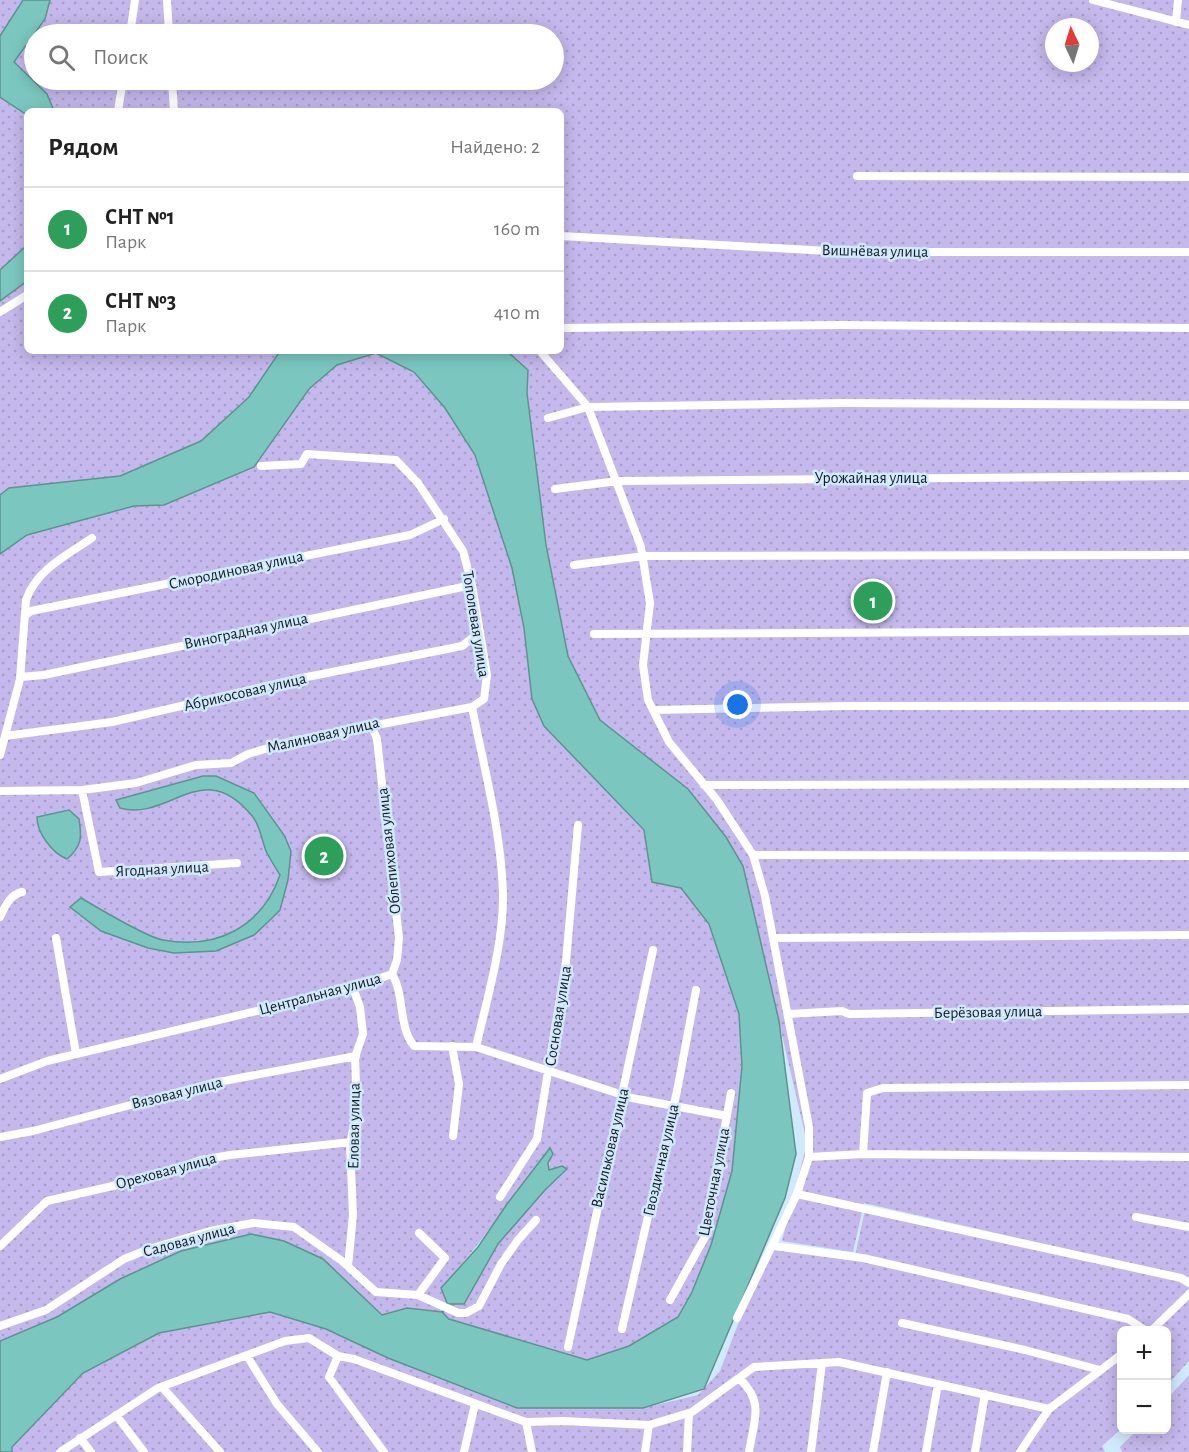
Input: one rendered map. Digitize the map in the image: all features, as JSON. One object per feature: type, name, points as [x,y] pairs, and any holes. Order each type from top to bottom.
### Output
[{"type":"street","points":[[131,24],[135,0]]},
{"type":"street","points":[[166,0],[168,24]]},
{"type":"street","points":[[1093,0],[1189,25]]},
{"type":"street","points":[[1176,22],[1178,0]]},
{"type":"street","points":[[118,108],[121,90]]},
{"type":"street","points":[[173,90],[174,108]]},
{"type":"street","points":[[857,176],[1189,177]]},
{"type":"street","name":"Вишнёвая улица","points":[[564,236],[846,252],[1189,252]]},
{"type":"street","points":[[0,312],[24,297]]},
{"type":"street","points":[[564,328],[854,325],[1189,328]]},
{"type":"street","points":[[543,354],[588,407],[618,481],[644,556],[650,603],[643,665],[648,700],[669,742],[717,800],[753,855],[773,938],[809,1127],[809,1156],[774,1246],[737,1318]]},
{"type":"street","points":[[548,417],[588,407],[843,403],[1189,405]]},
{"type":"street","name":"Тополевая улица","points":[[261,466],[301,464],[307,454],[396,460],[418,483],[444,519],[463,551],[472,585],[487,675],[484,699],[472,707]]},
{"type":"street","name":"Урожайная улица","points":[[555,489],[618,481],[1189,477]]},
{"type":"street","name":"Смородиновая улица","points":[[26,615],[31,610],[410,535],[444,519]]},
{"type":"street","points":[[0,755],[21,677],[26,600],[30,588],[58,561],[92,538]]},
{"type":"street","points":[[574,565],[644,556],[1189,555]]},
{"type":"street","name":"Виноградная улица","points":[[21,677],[55,673],[285,622],[472,585]]},
{"type":"street","points":[[594,634],[1189,631]]},
{"type":"street","name":"Абрикосовая улица","points":[[5,735],[112,722],[297,679],[462,646],[480,632]]},
{"type":"street","points":[[653,710],[846,706],[1189,706]]},
{"type":"street","points":[[472,707],[496,830],[503,892],[493,969],[476,1047]]},
{"type":"street","name":"Малиновая улица","points":[[0,791],[82,790],[136,783],[210,762],[231,763],[248,754],[292,741],[372,728],[385,721],[472,707]]},
{"type":"street","name":"Облепиховая улица","points":[[372,728],[377,739],[399,938],[397,960],[392,974]]},
{"type":"street","points":[[704,785],[1189,783]]},
{"type":"street","name":"Ягодная улица","points":[[82,790],[99,872],[237,864]]},
{"type":"street","name":"Сосновая улица","points":[[500,1197],[537,1139],[566,962],[578,825]]},
{"type":"street","points":[[753,855],[1189,856]]},
{"type":"street","points":[[0,917],[8,901],[15,894],[22,892]]},
{"type":"street","points":[[773,938],[1189,935]]},
{"type":"street","points":[[56,938],[76,1054]]},
{"type":"street","name":"Васильковая улица","points":[[568,1347],[653,950]]},
{"type":"street","name":"Центральная улица","points":[[0,1079],[47,1061],[353,988],[392,974],[401,998],[408,1039],[414,1046],[476,1047],[622,1095],[727,1116]]},
{"type":"street","name":"Еловая улица","points":[[348,1266],[353,1215],[351,1142],[357,1109],[356,1056],[360,1048],[362,1018],[353,988]]},
{"type":"street","name":"Гвоздичная улица","points":[[622,1329],[674,1106],[696,990]]},
{"type":"street","name":"Берёзовая улица","points":[[788,1014],[842,1011],[849,1014],[1189,1009]]},
{"type":"street","points":[[452,1047],[459,1084],[453,1136]]},
{"type":"street","name":"Вязовая улица","points":[[0,1137],[33,1131],[213,1083],[356,1056]]},
{"type":"street","points":[[863,1154],[867,1093],[883,1088],[1189,1085]]},
{"type":"street","name":"Цветочная улица","points":[[670,1300],[705,1237],[730,1093]]},
{"type":"street","name":"Ореховая улица","points":[[0,1246],[47,1201],[152,1177],[201,1160],[351,1142]]},
{"type":"street","points":[[809,1156],[863,1154],[1189,1157]]},
{"type":"street","points":[[796,1194],[1181,1278],[1189,1282]]},
{"type":"street","points":[[1136,1217],[1189,1227]]},
{"type":"street","points":[[419,1233],[445,1258],[418,1295],[458,1313],[466,1313],[479,1306],[501,1264],[518,1239],[537,1220]]},
{"type":"street","name":"Садовая улица","points":[[0,1326],[46,1310],[96,1276],[148,1249],[202,1233],[253,1223],[294,1227],[348,1266],[376,1292],[418,1295]]},
{"type":"street","points":[[774,1246],[863,1258],[1128,1319],[1139,1326]]},
{"type":"street","points":[[1156,1326],[1189,1294]]},
{"type":"street","points":[[902,1323],[1025,1350],[1100,1370]]},
{"type":"street","points":[[60,1452],[162,1387],[285,1341],[309,1338],[338,1356],[354,1359],[526,1422],[563,1421],[649,1425],[689,1413],[754,1367],[839,1362],[1048,1408]]},
{"type":"street","points":[[247,1356],[277,1404],[318,1452]]},
{"type":"street","points":[[338,1356],[329,1377],[384,1452]]},
{"type":"street","points":[[1020,1452],[1048,1408],[1117,1358]]},
{"type":"street","points":[[811,1452],[822,1363]]},
{"type":"street","points":[[873,1452],[887,1372]]},
{"type":"street","points":[[740,1378],[753,1390],[757,1402],[750,1452]]},
{"type":"street","points":[[926,1452],[938,1384]]},
{"type":"street","points":[[162,1387],[220,1452]]},
{"type":"street","points":[[975,1452],[985,1394]]},
{"type":"street","points":[[464,1452],[475,1404]]},
{"type":"street","points":[[687,1452],[689,1413]]},
{"type":"street","points":[[116,1415],[144,1452]]},
{"type":"street","points":[[526,1422],[532,1452]]},
{"type":"street","points":[[645,1452],[649,1425]]},
{"type":"street","points":[[80,1438],[91,1452]]},
{"type":"shaded area","points":[[0,0],[1189,0],[1189,1277],[864,1203],[853,1252],[782,1241],[807,1143],[743,866],[726,837],[688,789],[600,720],[568,656],[546,545],[527,393],[528,370],[510,354],[564,354],[564,108],[24,108],[24,354],[278,354],[249,397],[201,441],[120,476],[9,488],[0,495]]},
{"type":"shaded area","points":[[23,0],[50,0],[41,24],[24,24],[24,48],[14,62],[24,72],[24,90],[43,90],[53,108],[24,108],[24,113],[0,97],[0,36]]},
{"type":"shaded area","points":[[24,248],[24,283],[0,301],[0,270]]},
{"type":"shaded area","points":[[278,354],[373,354],[337,365],[309,389],[254,467],[164,505],[134,506],[27,535],[0,554],[0,495],[9,488],[120,476],[201,441],[249,397]]},
{"type":"shaded area","points":[[378,354],[414,372],[445,408],[475,455],[512,568],[544,726],[644,831],[652,882],[681,888],[709,924],[739,1014],[742,1066],[732,1171],[711,1245],[692,1292],[678,1317],[629,1346],[587,1360],[449,1319],[443,1313],[448,1304],[464,1304],[498,1244],[545,1190],[567,1170],[549,1171],[550,1149],[441,1288],[447,1303],[442,1312],[407,1308],[382,1315],[354,1291],[181,1251],[120,1279],[58,1317],[0,1341],[0,554],[27,535],[134,505],[164,505],[254,467],[309,389],[337,365]]},
{"type":"shaded area","points":[[378,354],[510,354],[528,370],[527,393],[546,545],[568,656],[600,720],[688,789],[726,837],[743,866],[779,1021],[796,1154],[785,1198],[704,1389],[643,1408],[517,1408],[388,1358],[326,1329],[270,1312],[159,1333],[83,1373],[12,1447],[12,1452],[0,1452],[0,1341],[57,1317],[120,1279],[181,1251],[251,1234],[284,1241],[323,1259],[382,1315],[407,1308],[442,1312],[447,1303],[441,1288],[478,1247],[507,1204],[550,1148],[553,1154],[548,1163],[549,1170],[562,1166],[567,1169],[545,1190],[498,1244],[464,1304],[448,1304],[443,1313],[449,1319],[587,1360],[629,1346],[678,1317],[692,1292],[711,1245],[732,1171],[742,1066],[739,1014],[709,924],[681,888],[652,882],[644,830],[544,726],[532,699],[524,628],[512,568],[475,455],[445,408],[414,372]]},
{"type":"shaded area","points":[[203,776],[216,776],[254,793],[284,835],[291,851],[288,880],[280,910],[269,921],[254,935],[216,951],[174,953],[148,948],[101,931],[70,907],[81,898],[145,934],[163,940],[183,942],[219,938],[235,931],[262,909],[280,875],[266,851],[253,817],[235,799],[218,791],[202,790],[138,810],[120,808],[116,800]]},
{"type":"shaded area","points":[[69,810],[79,819],[80,836],[76,850],[67,859],[46,842],[37,817]]},
{"type":"shaded area","points":[[865,1210],[1189,1280],[1189,1361],[1171,1381],[1171,1326],[1117,1326],[1117,1433],[1102,1446],[1105,1452],[12,1452],[12,1447],[83,1373],[159,1333],[270,1312],[326,1329],[388,1358],[517,1408],[643,1408],[698,1395],[720,1371],[768,1246],[855,1256]]},
{"type":"shaded area","points":[[1189,1375],[1189,1452],[1122,1452],[1120,1447],[1133,1434],[1171,1434],[1171,1395]]},
{"type":"place","name":"СНТ №1","points":[[873,601]]},
{"type":"place","name":"СНТ №3","points":[[324,856]]}]
